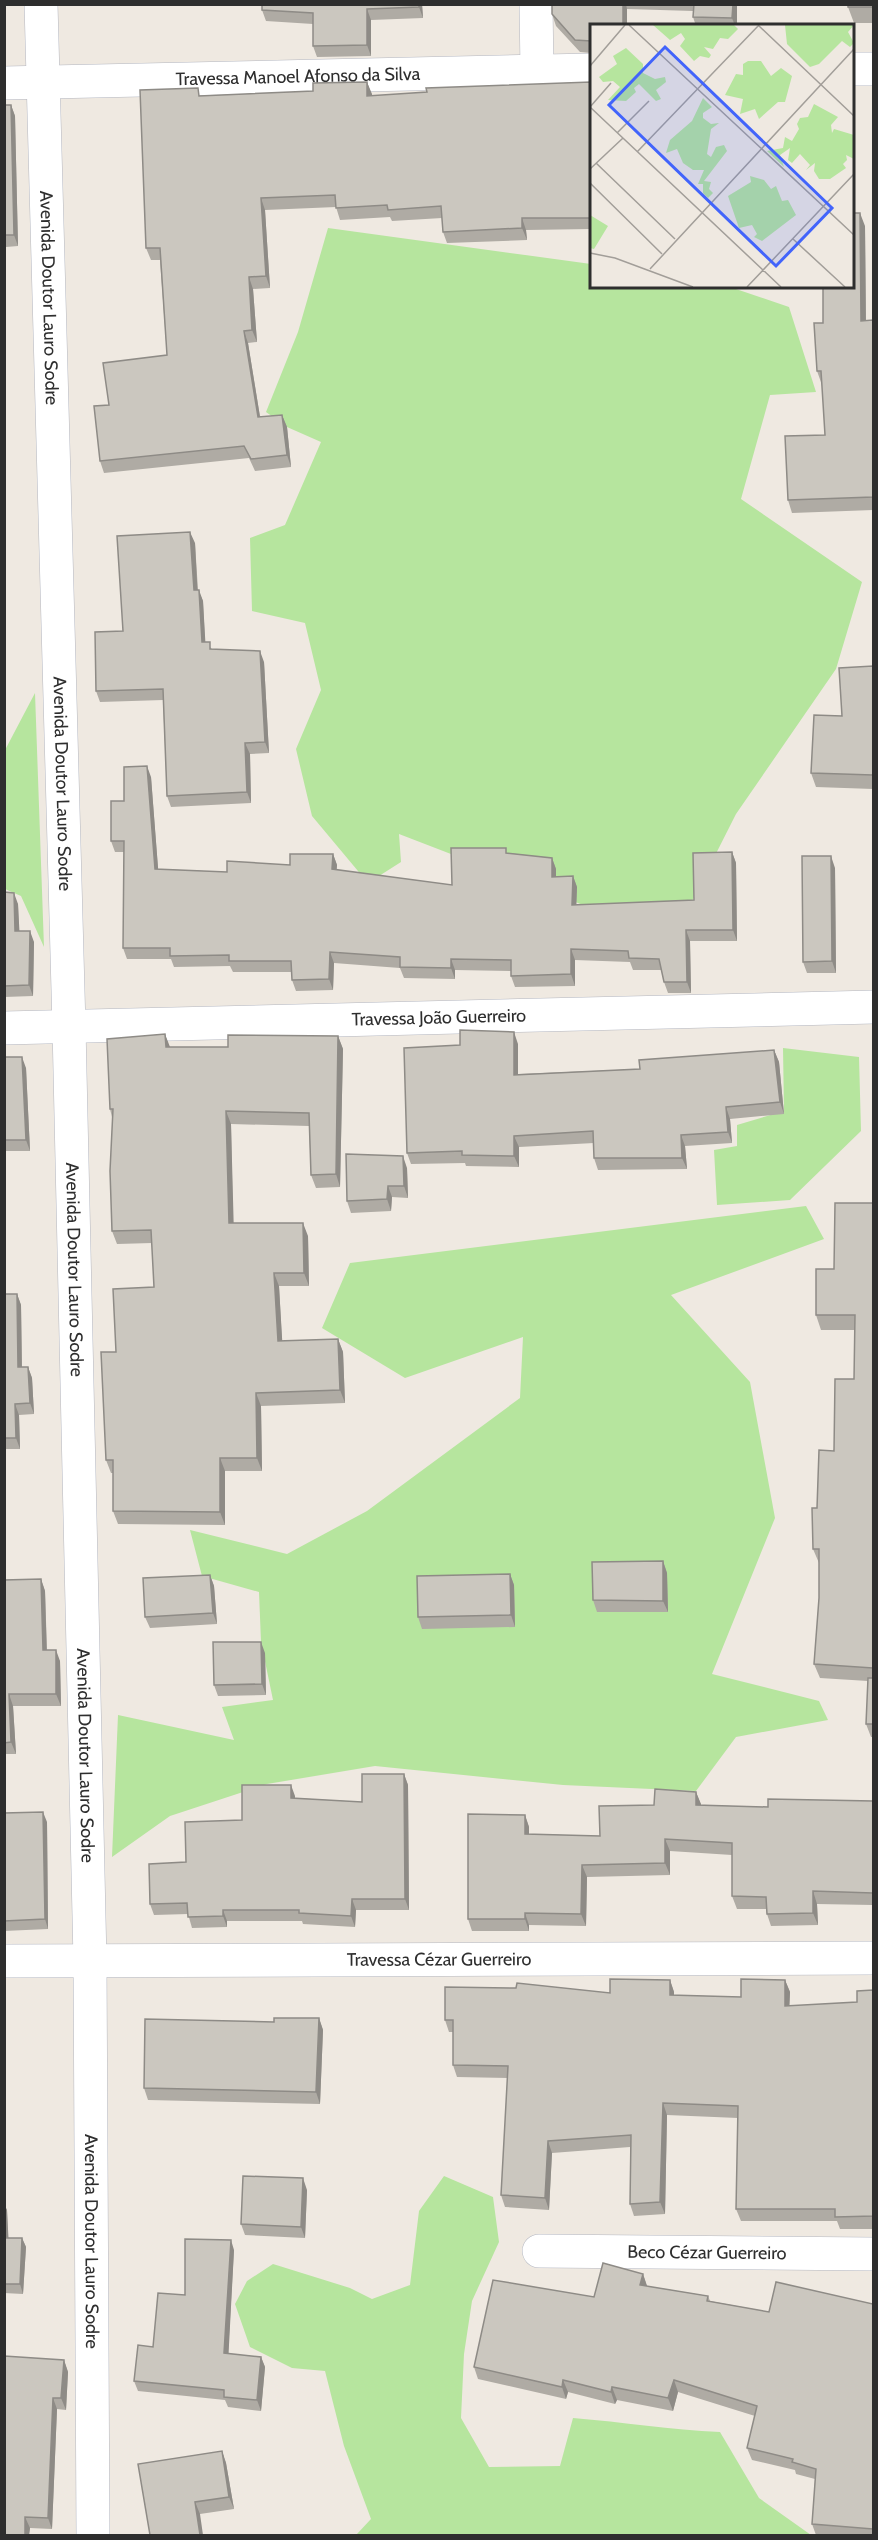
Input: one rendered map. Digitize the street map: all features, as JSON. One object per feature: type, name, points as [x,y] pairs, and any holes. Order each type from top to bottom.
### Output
[{"type":"street","name":"Avenida Doutor Lauro Sodre","points":[[41,4],[41,82],[69,1027],[90,1961],[93,2535]]},
{"type":"street","points":[[536,4],[537,70]]},
{"type":"street","points":[[854,69],[873,69]]},
{"type":"street","name":"Travessa Manoel Afonso da Silva","points":[[4,83],[590,70]]},
{"type":"street","name":"Travessa João Guerreiro","points":[[4,1028],[873,1006]]},
{"type":"street","name":"Travessa Cézar Guerreiro","points":[[4,1961],[873,1958]]},
{"type":"street","name":"Beco Cézar Guerreiro","points":[[539,2251],[873,2254]]},
{"type":"green space","points":[[328,228],[590,264],[590,288],[733,288],[789,307],[816,392],[770,395],[741,499],[862,582],[836,669],[736,814],[688,909],[609,915],[399,834],[401,862],[368,883],[312,816],[296,749],[321,690],[305,623],[252,611],[250,538],[285,525],[321,442],[287,427],[266,412],[298,332]]},
{"type":"green space","points":[[35,693],[44,947],[21,896],[5,889],[4,752]]},
{"type":"green space","points":[[783,1048],[859,1057],[861,1131],[790,1200],[717,1205],[714,1150],[737,1146],[737,1125],[784,1111]]},
{"type":"green space","points":[[806,1206],[824,1239],[671,1295],[750,1382],[775,1518],[712,1674],[819,1701],[828,1720],[736,1737],[696,1791],[563,1785],[375,1766],[267,1784],[170,1816],[112,1857],[118,1715],[234,1740],[222,1707],[273,1700],[261,1642],[259,1592],[202,1576],[190,1530],[287,1554],[367,1511],[520,1398],[523,1337],[405,1378],[322,1328],[350,1263]]},
{"type":"green space","points":[[444,2176],[493,2197],[499,2242],[472,2301],[464,2354],[461,2418],[489,2467],[560,2466],[573,2418],[720,2432],[759,2498],[811,2535],[356,2535],[371,2519],[344,2446],[325,2371],[292,2368],[250,2347],[235,2304],[247,2281],[273,2264],[350,2288],[372,2299],[410,2285],[419,2211]]},
{"type":"building","points":[[262,4],[419,4],[419,7],[367,9],[367,45],[313,46],[313,13],[262,10]]},
{"type":"building","points":[[552,4],[623,4],[623,24],[590,24],[590,41],[575,40],[552,14]]},
{"type":"building","points":[[694,4],[733,4],[732,18],[693,17]]},
{"type":"building","points":[[848,4],[873,4],[873,7],[848,7]]},
{"type":"building","points":[[367,82],[367,96],[427,92],[426,88],[590,82],[590,218],[522,218],[522,228],[443,232],[441,206],[388,210],[387,205],[336,208],[335,195],[261,198],[266,276],[249,277],[252,330],[244,331],[258,417],[282,415],[287,455],[251,459],[244,446],[100,461],[94,406],[109,405],[103,363],[167,355],[160,248],[146,248],[140,90],[198,88],[199,96],[313,91],[313,83]]},
{"type":"building","points":[[4,105],[11,105],[14,235],[4,235]]},
{"type":"building","points":[[854,213],[860,213],[861,321],[873,320],[873,497],[788,500],[785,436],[825,435],[821,371],[817,371],[814,323],[823,323],[823,288],[854,288]]},
{"type":"building","points":[[190,532],[194,590],[199,590],[202,642],[210,642],[210,649],[260,651],[265,742],[245,743],[247,792],[167,796],[163,689],[96,691],[95,632],[123,631],[117,536]]},
{"type":"building","points":[[873,666],[873,775],[811,773],[814,715],[842,716],[839,668]]},
{"type":"building","points":[[147,766],[155,869],[227,872],[227,861],[290,865],[290,854],[333,854],[332,869],[452,885],[451,848],[506,848],[506,853],[552,858],[552,877],[573,876],[572,905],[694,900],[693,853],[732,852],[733,930],[686,930],[687,982],[664,982],[659,959],[629,958],[628,951],[571,949],[571,974],[511,976],[511,960],[451,959],[451,968],[400,967],[400,957],[330,952],[329,979],[292,980],[291,961],[229,961],[229,955],[170,956],[170,948],[123,948],[124,841],[111,841],[111,801],[124,801],[124,767]]},
{"type":"building","points":[[802,856],[831,856],[832,961],[803,962]]},
{"type":"building","points":[[4,892],[14,893],[15,931],[30,931],[29,985],[4,986]]},
{"type":"building","points":[[460,1030],[514,1032],[514,1075],[640,1069],[639,1060],[774,1050],[780,1102],[726,1107],[728,1132],[681,1135],[682,1158],[594,1158],[593,1131],[514,1136],[514,1156],[462,1155],[462,1151],[407,1153],[404,1048],[460,1045]]},
{"type":"building","points":[[165,1034],[166,1047],[228,1047],[228,1035],[338,1036],[336,1174],[311,1175],[309,1113],[226,1111],[229,1223],[303,1223],[304,1273],[274,1273],[278,1341],[338,1339],[340,1390],[256,1393],[257,1458],[220,1458],[220,1512],[113,1511],[113,1460],[106,1460],[101,1352],[116,1352],[113,1289],[154,1287],[151,1230],[112,1231],[110,1171],[113,1109],[110,1109],[107,1039]]},
{"type":"building","points":[[4,1057],[22,1057],[26,1140],[4,1140]]},
{"type":"building","points":[[346,1154],[403,1156],[404,1186],[388,1186],[387,1199],[347,1201]]},
{"type":"building","points":[[835,1203],[873,1203],[873,1668],[814,1664],[819,1598],[819,1549],[813,1549],[812,1508],[817,1508],[819,1450],[834,1451],[835,1379],[854,1379],[855,1315],[816,1315],[816,1269],[834,1269]]},
{"type":"building","points":[[4,1294],[17,1294],[18,1367],[28,1367],[30,1403],[15,1404],[16,1438],[4,1438]]},
{"type":"building","points":[[663,1561],[663,1601],[593,1600],[592,1562]]},
{"type":"building","points":[[510,1574],[511,1615],[418,1617],[417,1576]]},
{"type":"building","points":[[210,1575],[213,1613],[145,1617],[143,1578]]},
{"type":"building","points":[[41,1579],[43,1650],[56,1650],[56,1694],[9,1694],[11,1742],[4,1743],[4,1580]]},
{"type":"building","points":[[213,1642],[261,1642],[262,1684],[214,1685]]},
{"type":"building","points":[[868,1678],[873,1678],[873,1724],[866,1724]]},
{"type":"building","points":[[362,1774],[404,1774],[405,1899],[352,1899],[351,1916],[299,1913],[299,1910],[223,1910],[223,1916],[188,1917],[187,1903],[150,1904],[149,1864],[186,1862],[185,1822],[242,1820],[242,1785],[291,1785],[291,1798],[362,1802]]},
{"type":"building","points":[[655,1789],[696,1792],[696,1805],[768,1807],[768,1799],[873,1801],[873,1893],[813,1891],[813,1913],[767,1914],[766,1897],[732,1896],[732,1843],[665,1839],[665,1863],[582,1865],[581,1914],[525,1913],[525,1919],[468,1919],[468,1814],[525,1815],[525,1834],[600,1836],[599,1806],[654,1805]]},
{"type":"building","points":[[43,1812],[45,1919],[4,1921],[4,1813]]},
{"type":"building","points":[[610,1979],[670,1980],[670,1995],[741,1997],[741,1979],[785,1980],[785,2006],[857,2002],[857,1991],[873,1990],[873,2216],[835,2217],[835,2209],[736,2209],[738,2106],[663,2103],[660,2202],[630,2204],[631,2135],[548,2141],[545,2198],[501,2195],[508,2066],[453,2065],[453,2020],[445,2020],[445,1987],[516,1988],[517,1983],[610,1993]]},
{"type":"building","points":[[274,2018],[319,2018],[316,2092],[144,2088],[145,2019],[274,2022]]},
{"type":"building","points":[[243,2176],[303,2178],[301,2227],[241,2224]]},
{"type":"building","points":[[4,2219],[6,2238],[22,2238],[20,2284],[4,2284]]},
{"type":"building","points":[[185,2239],[231,2240],[224,2353],[261,2357],[257,2400],[224,2397],[224,2390],[134,2381],[138,2345],[153,2347],[158,2293],[185,2295]]},
{"type":"building","points":[[603,2263],[643,2274],[640,2285],[708,2296],[707,2301],[769,2312],[776,2282],[873,2304],[873,2529],[812,2524],[816,2469],[792,2462],[793,2459],[747,2448],[757,2406],[674,2380],[668,2398],[612,2387],[611,2392],[563,2380],[562,2387],[474,2367],[493,2280],[594,2297]]},
{"type":"building","points":[[4,2356],[64,2360],[61,2398],[53,2398],[48,2518],[25,2517],[25,2535],[4,2535]]},
{"type":"building","points":[[222,2451],[229,2497],[195,2502],[200,2535],[150,2535],[138,2464]]}]
